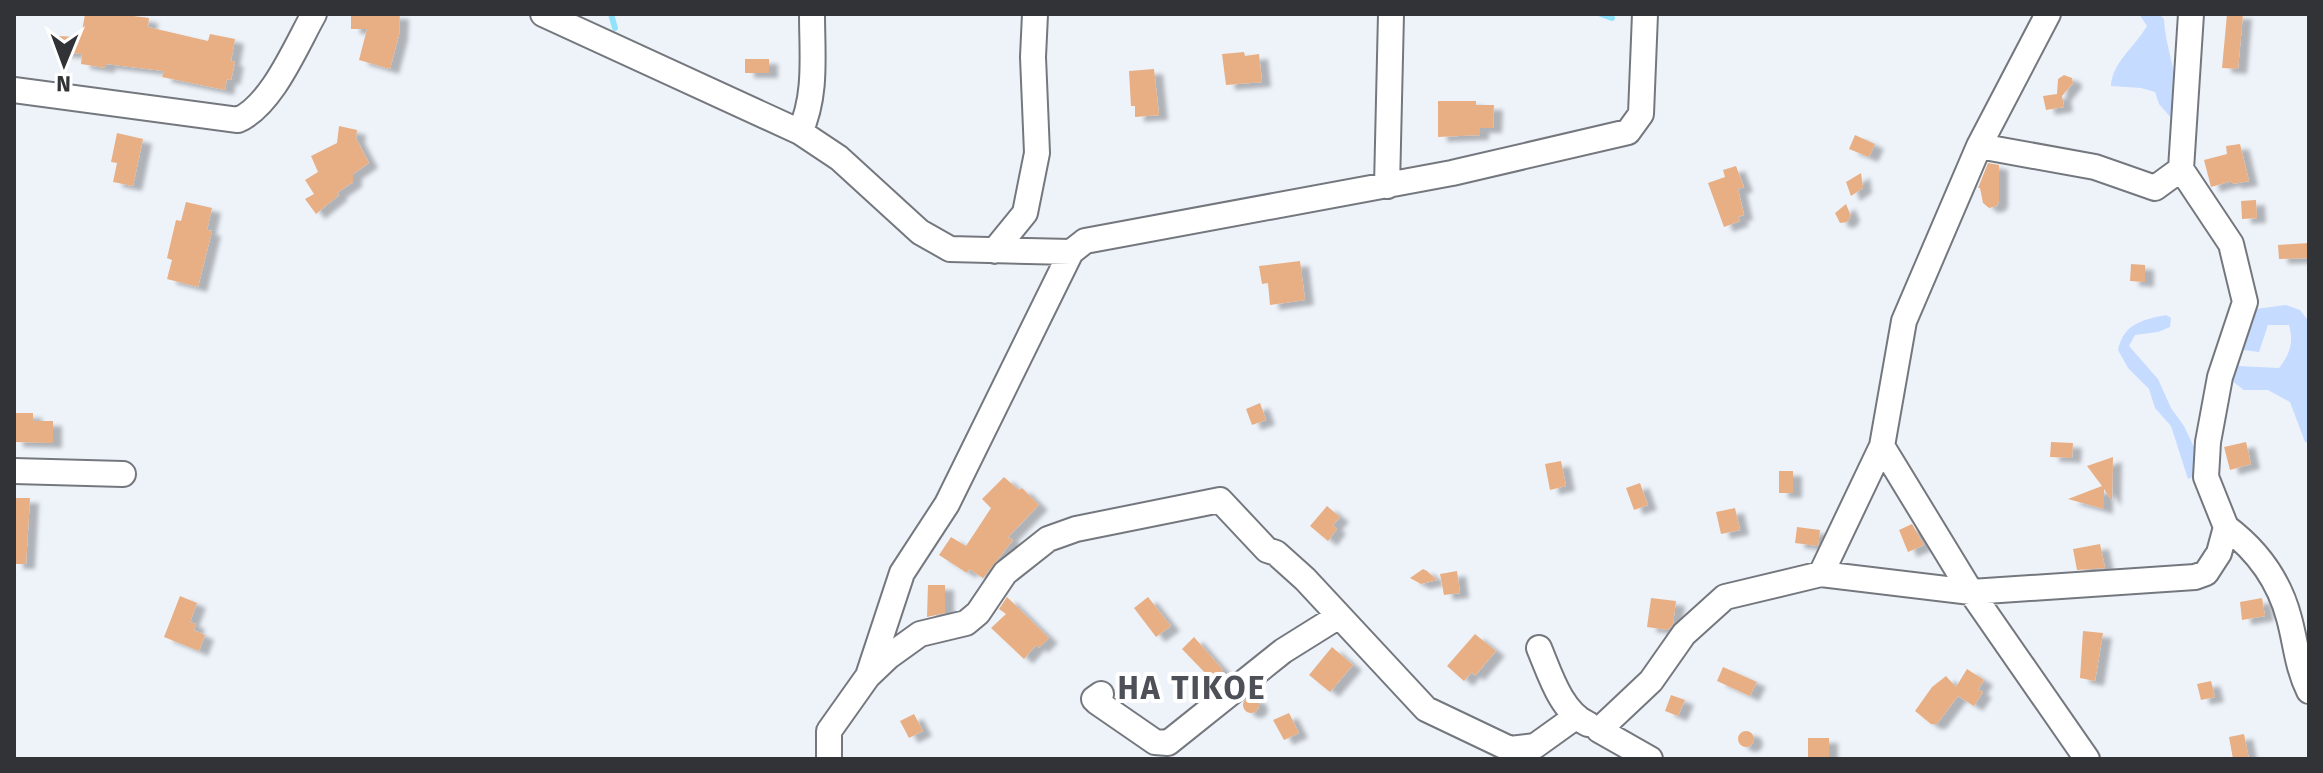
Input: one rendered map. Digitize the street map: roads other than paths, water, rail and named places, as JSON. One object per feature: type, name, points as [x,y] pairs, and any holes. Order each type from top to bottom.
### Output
[{"type":"street","points":[[14,90],[238,120],[250,115],[263,102],[314,14]]},
{"type":"street","points":[[543,14],[800,132],[839,158],[920,232],[950,249],[1071,252]]},
{"type":"street","points":[[800,132],[809,112],[813,72],[812,14]]},
{"type":"street","points":[[994,251],[1025,213],[1037,153],[1033,57],[1035,14]]},
{"type":"street","points":[[1387,186],[1391,14]]},
{"type":"street","points":[[868,676],[902,573],[947,504],[1071,252],[1085,241],[1334,193],[1387,186],[1628,132],[1641,114],[1645,14]]},
{"type":"street","points":[[1821,574],[1882,446],[1904,321],[1979,146],[2048,14]]},
{"type":"street","points":[[2191,14],[2181,169],[2231,244],[2245,302],[2220,377],[2208,442],[2206,477],[2226,527],[2246,542],[2276,579],[2290,620],[2302,677],[2309,691]]},
{"type":"street","points":[[1979,146],[2095,167],[2155,188],[2181,169]]},
{"type":"street","points":[[1882,446],[1971,592],[2087,759]]},
{"type":"street","points":[[14,471],[123,474]]},
{"type":"street","points":[[829,759],[829,731],[868,676],[920,634],[966,623],[978,613],[1005,573],[1048,539],[1076,529],[1220,500],[1267,550],[1276,553],[1305,579],[1426,709],[1510,749],[1535,746],[1574,718]]},
{"type":"street","points":[[1599,730],[1651,681],[1684,634],[1725,597],[1821,574],[1971,592],[2195,577],[2206,573],[2219,553],[2226,527]]},
{"type":"street","points":[[1101,694],[1094,699],[1156,748],[1283,651],[1339,616]]},
{"type":"street","points":[[1539,648],[1574,718],[1650,759]]},
{"type":"waterway","points":[[611,14],[615,28]]},
{"type":"waterway","points":[[1601,14],[1612,18]]},
{"type":"district","name":"HA TIKOE","points":[[1192,688]]}]
